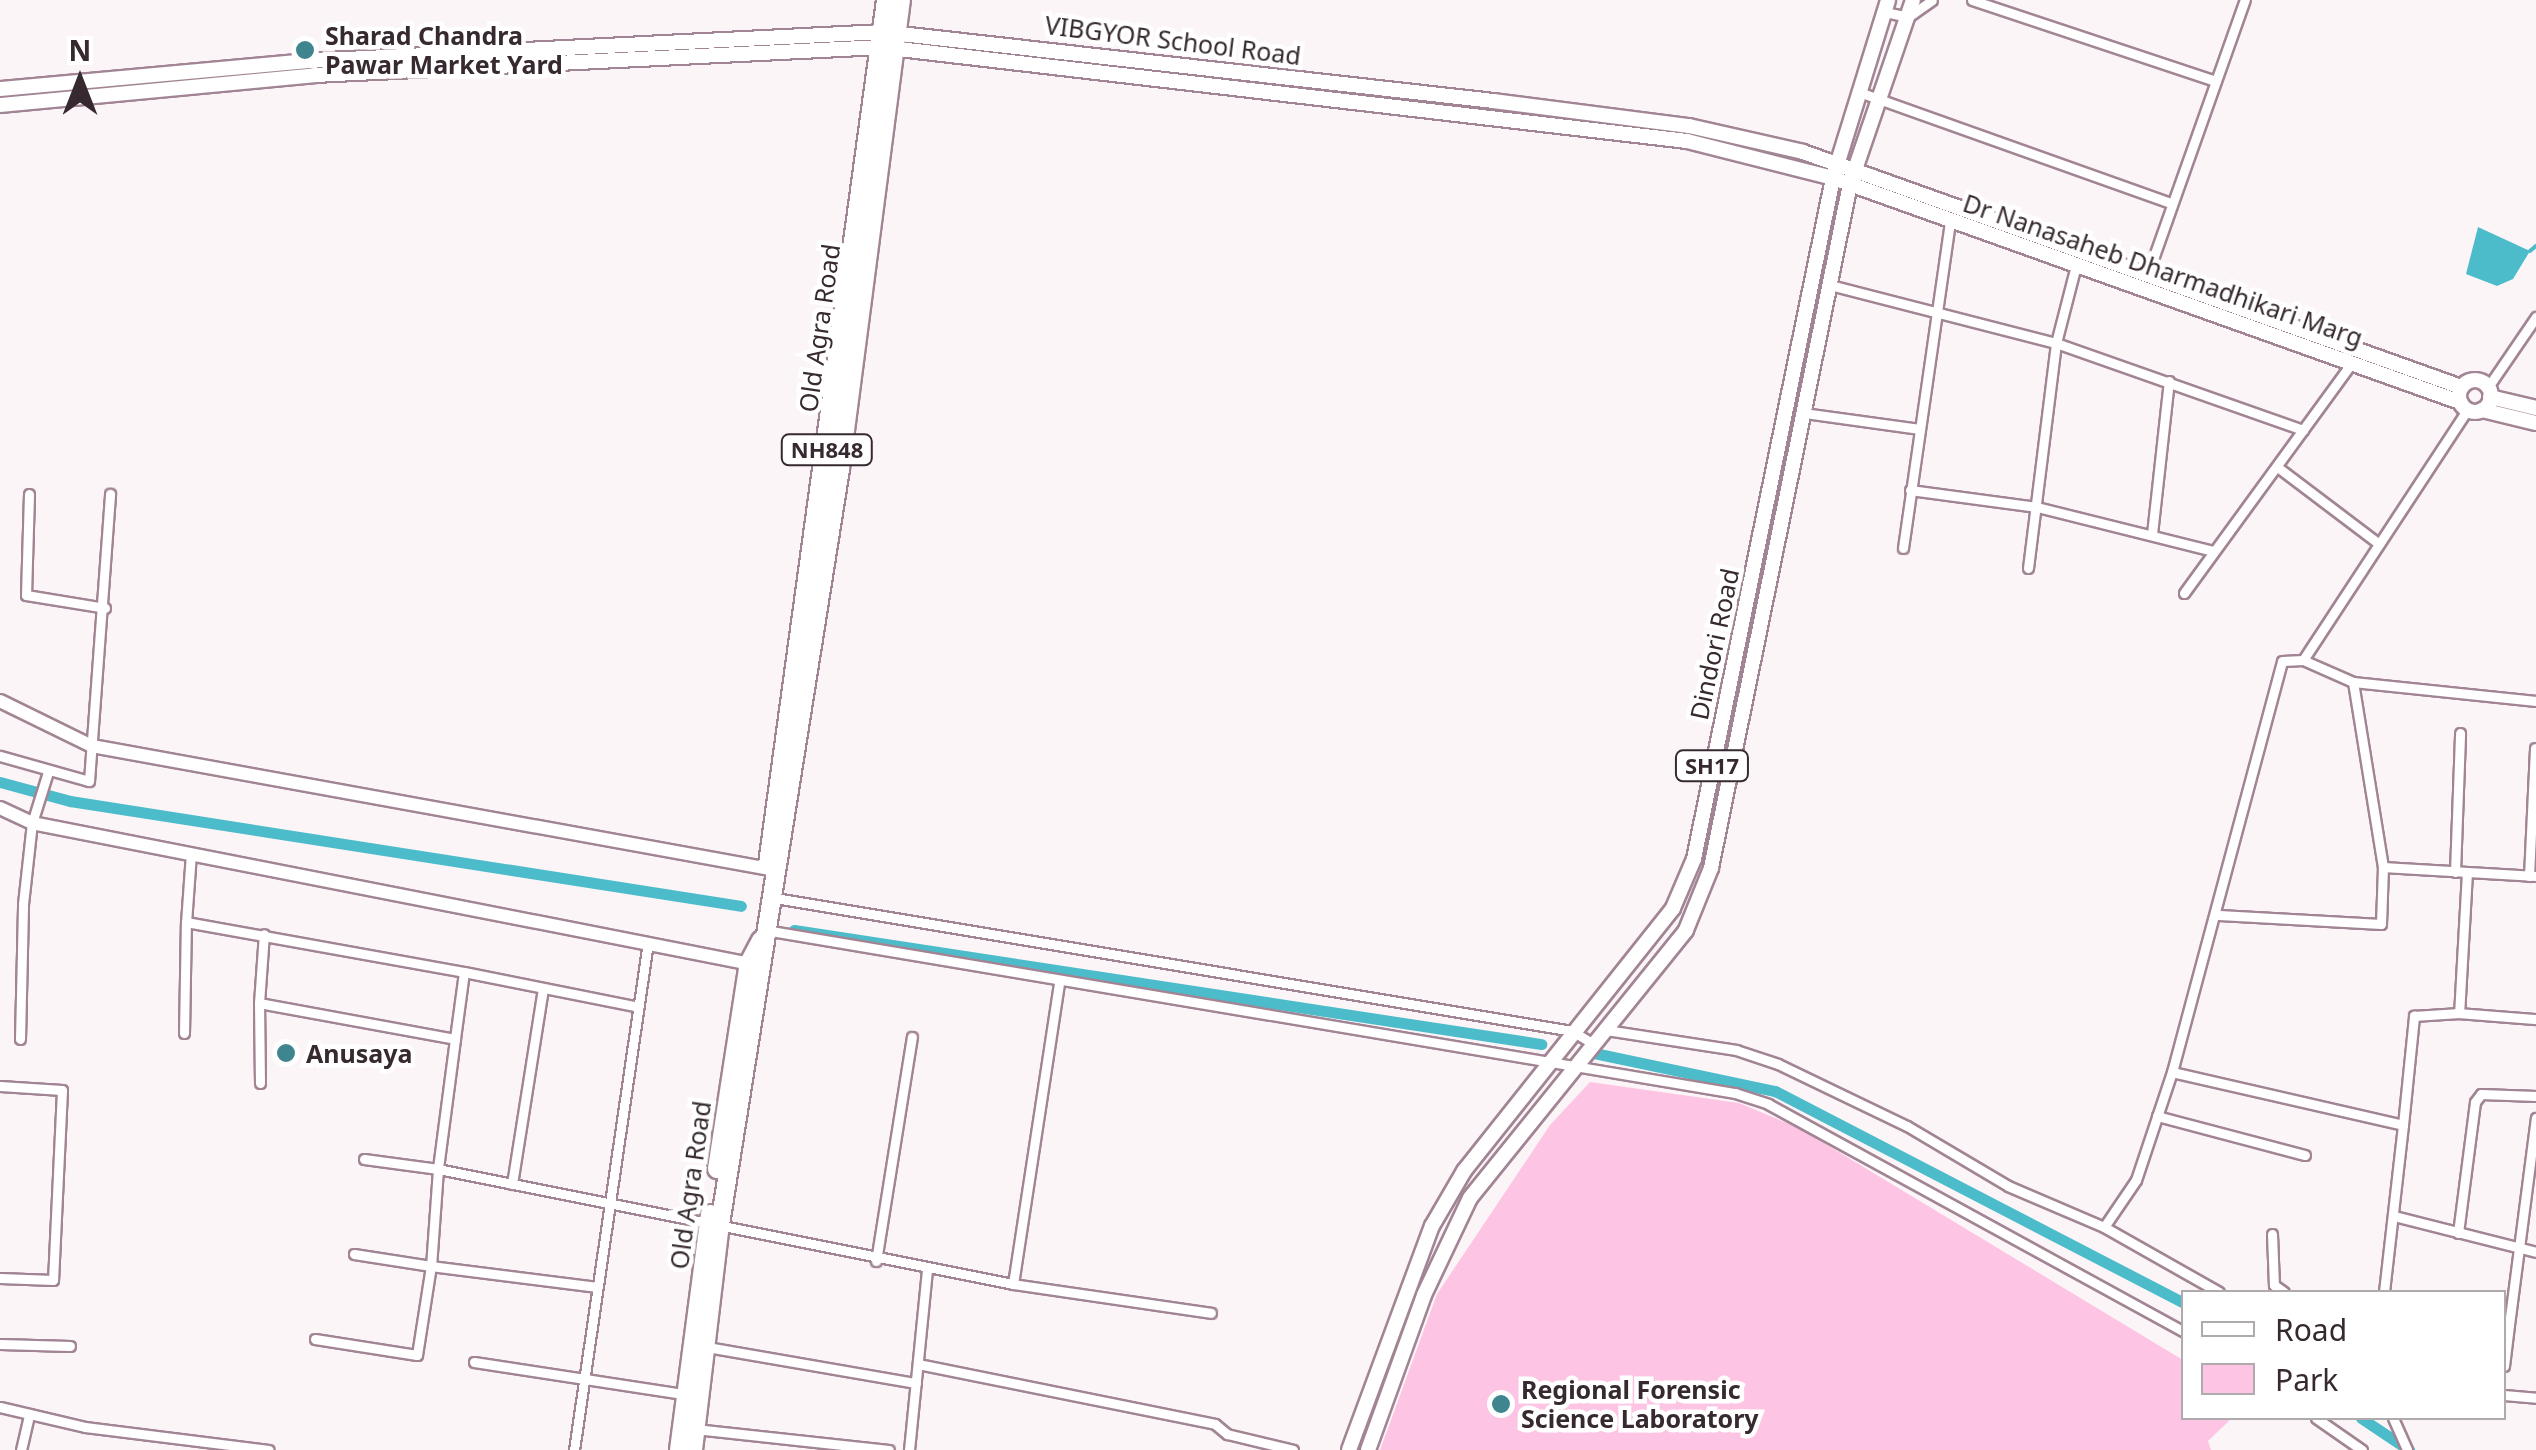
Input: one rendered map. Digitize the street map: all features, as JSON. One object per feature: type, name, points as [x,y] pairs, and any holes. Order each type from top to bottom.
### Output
[{"type":"highway","name":"NH848","points":[[886,0],[890,40]]},
{"type":"highway","name":"NH848","points":[[693,1450],[692,1395],[705,1347],[715,1222],[756,965],[774,898],[773,869],[890,40],[901,0]]},
{"type":"highway","name":"Old Agra Road","points":[[679,1450],[692,1395],[715,1222]]},
{"type":"main road","points":[[1368,1450],[1454,1225],[1573,1065],[1686,930],[1711,868],[1852,177],[1912,0]]},
{"type":"main road","name":"Dindori Road","points":[[1349,1450],[1432,1226],[1464,1171],[1673,908],[1694,859],[1835,171],[1886,6]]},
{"type":"main road","name":"VIBGYOR School Road","points":[[0,89],[392,64],[890,40],[1689,126],[1852,177]]},
{"type":"main road","name":"VIBGYOR School Road","points":[[0,105],[392,64]]},
{"type":"main road","name":"Dr Nanasaheb Dharmadhikari Marg","points":[[1852,177],[1950,220],[2076,265],[2145,281],[2354,360],[2475,399],[2536,408]]},
{"type":"main road","name":"Dr Nanasaheb Dharmadhikari Marg","points":[[1852,177],[2536,423]]},
{"type":"street","points":[[1886,6],[1908,16],[1932,0]]},
{"type":"street","points":[[1972,0],[2216,81]]},
{"type":"street","points":[[2145,281],[2245,0]]},
{"type":"street","points":[[1860,92],[2170,203]]},
{"type":"street","points":[[1903,548],[1950,220]]},
{"type":"street","points":[[2028,568],[2056,343],[2076,265]]},
{"type":"street","points":[[1830,285],[1938,308],[2056,343],[2303,430]]},
{"type":"street","points":[[2303,660],[2475,399],[2536,317]]},
{"type":"street","points":[[2184,593],[2280,469],[2354,360]]},
{"type":"street","points":[[2152,534],[2169,381]]},
{"type":"street","points":[[1804,414],[1919,430]]},
{"type":"street","points":[[2280,469],[2378,544]]},
{"type":"street","points":[[1910,490],[2038,507],[2213,552]]},
{"type":"street","points":[[29,494],[26,595],[105,608]]},
{"type":"street","points":[[0,756],[47,776],[89,781],[105,608],[110,494]]},
{"type":"street","points":[[2104,1227],[2136,1180],[2172,1072],[2219,914],[2280,666],[2288,659],[2303,660],[2353,682],[2536,701]]},
{"type":"street","points":[[2219,914],[2376,928],[2382,921],[2383,867],[2353,682]]},
{"type":"street","points":[[0,701],[92,746],[773,869]]},
{"type":"street","points":[[2456,872],[2460,734]]},
{"type":"street","points":[[2383,867],[2533,876],[2535,748]]},
{"type":"street","points":[[20,1040],[23,904],[32,823],[47,776]]},
{"type":"street","points":[[0,808],[32,823],[756,965]]},
{"type":"street","points":[[184,1033],[191,853]]},
{"type":"street","points":[[2459,1012],[2468,872]]},
{"type":"street","points":[[774,898],[1572,1032],[1592,1043]]},
{"type":"street","points":[[186,922],[639,1006]]},
{"type":"street","points":[[765,930],[1059,984],[1573,1065],[1768,1104],[2181,1330]]},
{"type":"street","points":[[260,1082],[259,1003],[264,934]]},
{"type":"street","points":[[574,1450],[648,942]]},
{"type":"street","points":[[315,1339],[417,1355],[431,1266],[438,1169],[464,972]]},
{"type":"street","points":[[1013,1284],[1059,984]]},
{"type":"street","points":[[512,1184],[542,988]]},
{"type":"street","points":[[259,1003],[455,1039]]},
{"type":"street","points":[[2384,1290],[2414,1016],[2459,1012],[2536,1018]]},
{"type":"street","points":[[1603,1030],[1722,1047],[1778,1064],[1907,1126],[2008,1186],[2104,1227],[2215,1290]]},
{"type":"street","points":[[876,1261],[912,1037]]},
{"type":"street","points":[[2172,1072],[2402,1126]]},
{"type":"street","points":[[0,1086],[62,1090],[54,1280],[0,1278]]},
{"type":"street","points":[[2458,1233],[2475,1102],[2481,1094],[2536,1096]]},
{"type":"street","points":[[2157,1116],[2304,1155]]},
{"type":"street","points":[[2506,1325],[2536,1118]]},
{"type":"street","points":[[364,1159],[611,1199],[876,1261],[1211,1313]]},
{"type":"street","points":[[2394,1216],[2536,1252]]},
{"type":"street","points":[[2272,1234],[2274,1285],[2281,1290]]},
{"type":"street","points":[[354,1254],[597,1287]]},
{"type":"street","points":[[910,1450],[927,1270]]},
{"type":"street","points":[[0,1344],[70,1346]]},
{"type":"street","points":[[705,1347],[916,1383]]},
{"type":"street","points":[[474,1362],[692,1395]]},
{"type":"street","points":[[918,1364],[1215,1424],[1227,1434],[1293,1450]]},
{"type":"street","points":[[2506,1394],[2536,1398]]},
{"type":"street","points":[[0,1406],[218,1447],[269,1450]]},
{"type":"street","points":[[21,1450],[28,1414]]},
{"type":"street","points":[[2319,1420],[2362,1450]]},
{"type":"street","points":[[2394,1420],[2407,1450]]},
{"type":"street","points":[[695,1429],[889,1450]]},
{"type":"green space","points":[[1590,1082],[1739,1103],[1799,1128],[2181,1359],[2181,1420],[2230,1420],[2208,1441],[2211,1450],[1380,1450],[1437,1294],[1550,1125]]},
{"type":"water","points":[[2478,227],[2530,251],[2513,279],[2497,286],[2466,274]]},
{"type":"waterway","points":[[2530,251],[2536,246]]},
{"type":"waterway","points":[[0,782],[70,801],[741,906]]},
{"type":"waterway","points":[[794,930],[1541,1044]]},
{"type":"waterway","points":[[1594,1053],[1775,1091],[2181,1301]]},
{"type":"waterway","points":[[2364,1420],[2409,1450]]},
{"type":"place","name":"Sharad Chandra Pawar Market Yard","points":[[305,50]]},
{"type":"place","name":"Anusaya","points":[[286,1053]]},
{"type":"place","name":"Regional Forensic Science Laboratory","points":[[1501,1404]]}]
